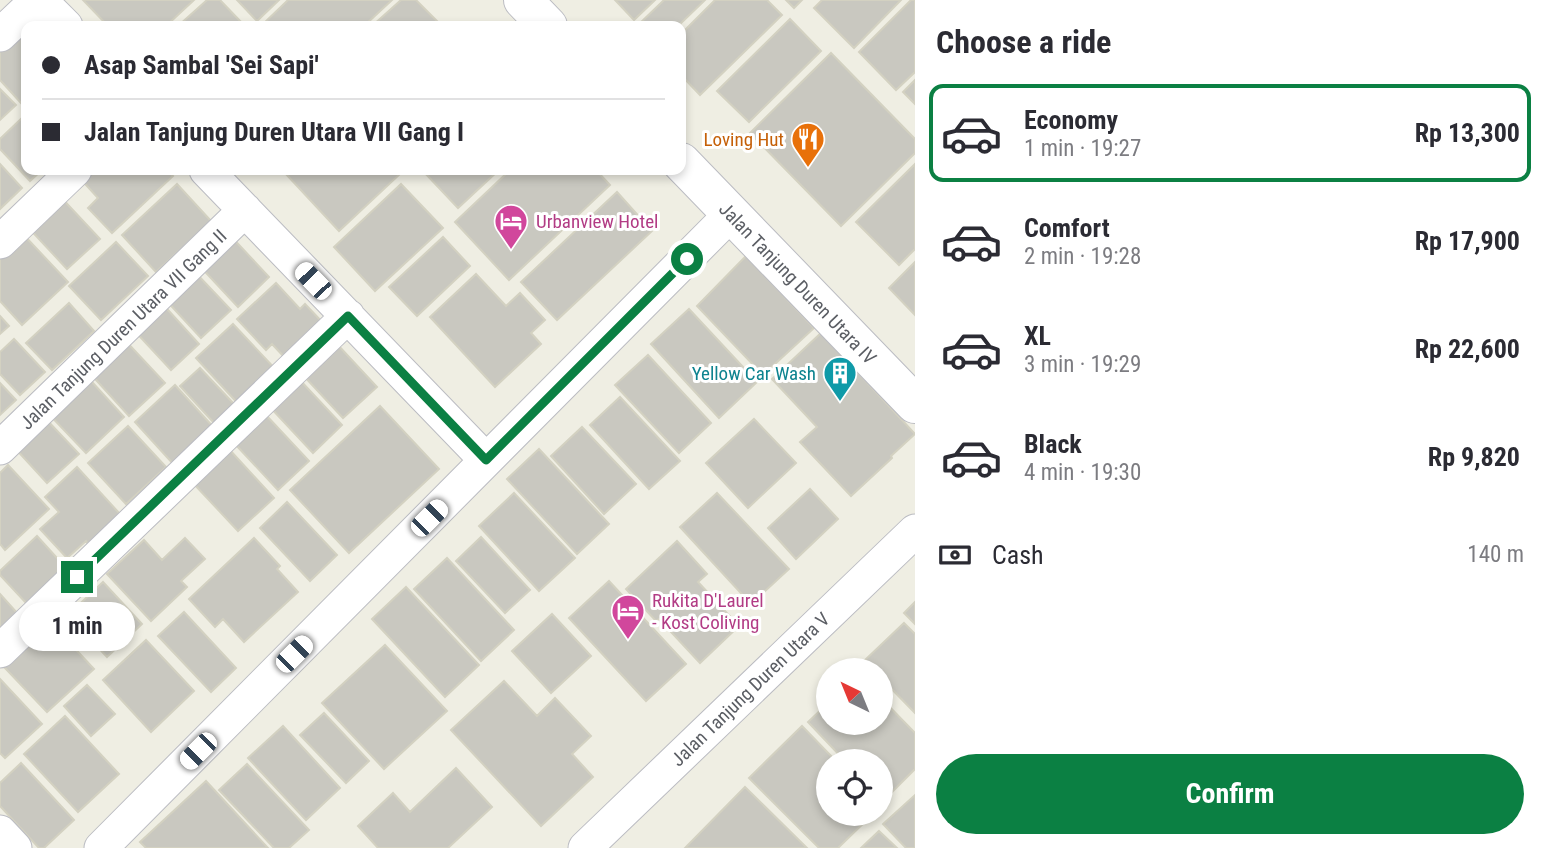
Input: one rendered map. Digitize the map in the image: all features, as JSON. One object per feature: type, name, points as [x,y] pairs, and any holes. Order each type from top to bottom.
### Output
[{"type":"street","points":[[0,36],[38,0],[61,21]]},
{"type":"street","points":[[523,0],[543,21]]},
{"type":"street","name":"Jalan Tanjung Duren Utara IV","points":[[686,167],[915,404]]},
{"type":"street","points":[[0,242],[70,175]]},
{"type":"street","points":[[211,175],[486,460]]},
{"type":"street","name":"Jalan Tanjung Duren Utara VII Gang II","points":[[0,448],[245,210]]},
{"type":"street","points":[[101,848],[731,215]]},
{"type":"street","points":[[0,651],[348,316]]},
{"type":"street","name":"Jalan Tanjung Duren Utara V","points":[[585,848],[915,531]]},
{"type":"street","points":[[0,832],[15,848]]},
{"type":"building","points":[[83,0],[194,0],[171,21],[103,21]]},
{"type":"building","points":[[207,0],[220,0],[240,21],[184,21]]},
{"type":"building","points":[[237,0],[279,0],[257,21]]},
{"type":"building","points":[[288,0],[392,0],[369,21],[266,21]]},
{"type":"building","points":[[401,0],[416,0],[437,21],[378,21]]},
{"type":"building","points":[[615,0],[655,0],[634,20]]},
{"type":"building","points":[[664,0],[705,0],[683,21],[642,21]]},
{"type":"building","points":[[715,0],[767,0],[782,15],[700,95],[686,80],[686,29]]},
{"type":"building","points":[[786,0],[802,0],[794,8]]},
{"type":"building","points":[[822,0],[901,0],[854,48],[814,8]]},
{"type":"building","points":[[911,0],[915,0],[915,72],[896,90],[859,52]]},
{"type":"building","points":[[790,19],[821,51],[749,122],[717,91]]},
{"type":"building","points":[[21,28],[21,103],[0,80],[0,39]]},
{"type":"building","points":[[831,53],[915,139],[915,153],[841,226],[750,133]]},
{"type":"building","points":[[915,80],[915,104],[903,92]]},
{"type":"building","points":[[0,89],[16,105],[0,120]]},
{"type":"building","points":[[21,119],[21,171],[0,149],[0,139]]},
{"type":"building","points":[[0,164],[22,188],[0,209]]},
{"type":"building","points":[[915,164],[915,249],[899,265],[856,222]]},
{"type":"building","points":[[24,175],[37,175],[30,181]]},
{"type":"building","points":[[77,175],[173,176],[112,233],[88,208],[98,198]]},
{"type":"building","points":[[287,175],[399,175],[339,231]]},
{"type":"building","points":[[427,175],[494,175],[458,208]]},
{"type":"building","name":"Urbanview Hotel","points":[[505,175],[601,175],[610,185],[509,280],[455,222]]},
{"type":"building","points":[[177,184],[211,221],[156,272],[122,235]]},
{"type":"building","points":[[401,184],[443,228],[375,291],[334,247]]},
{"type":"building","points":[[56,192],[100,239],[67,269],[24,223]]},
{"type":"building","points":[[617,192],[652,231],[557,320],[521,282]]},
{"type":"building","points":[[21,232],[68,282],[22,325],[0,301],[0,252]]},
{"type":"building","points":[[227,232],[269,277],[238,307],[195,261]]},
{"type":"building","points":[[443,237],[470,266],[417,316],[389,287]]},
{"type":"building","points":[[116,242],[148,276],[101,320],[69,286]]},
{"type":"building","points":[[746,256],[814,328],[763,375],[697,306]]},
{"type":"building","points":[[915,262],[915,315],[889,288]]},
{"type":"building","points":[[193,270],[231,310],[201,338],[163,297]]},
{"type":"building","points":[[476,274],[506,306],[520,293],[545,320],[531,333],[541,344],[495,387],[430,317]]},
{"type":"building","points":[[276,283],[300,309],[305,304],[325,325],[287,360],[272,344],[266,350],[237,319]]},
{"type":"building","points":[[158,299],[199,344],[171,370],[130,326]]},
{"type":"building","points":[[69,303],[94,331],[52,370],[26,343]]},
{"type":"building","points":[[689,309],[757,382],[719,418],[651,344]]},
{"type":"building","points":[[0,316],[9,326],[0,334]]},
{"type":"building","points":[[233,324],[280,374],[243,409],[196,358]]},
{"type":"building","name":"Yellow Car Wash","points":[[821,333],[915,434],[851,496],[800,442],[817,427],[772,379]]},
{"type":"building","points":[[121,336],[165,383],[129,416],[86,369]]},
{"type":"building","points":[[14,339],[45,372],[20,395],[0,374],[0,352]]},
{"type":"building","points":[[336,343],[377,387],[343,418],[302,374]]},
{"type":"building","points":[[648,355],[711,423],[679,453],[615,385]]},
{"type":"building","points":[[200,368],[235,405],[215,424],[180,386]]},
{"type":"building","points":[[82,371],[124,417],[86,453],[43,408]]},
{"type":"building","points":[[298,378],[342,425],[313,453],[268,405]]},
{"type":"building","points":[[0,383],[16,400],[0,415]]},
{"type":"building","points":[[175,385],[216,430],[176,467],[135,422]]},
{"type":"building","points":[[620,397],[680,461],[649,489],[590,425]]},
{"type":"building","points":[[380,406],[439,469],[349,553],[290,490]]},
{"type":"building","points":[[265,414],[309,461],[278,490],[234,443]]},
{"type":"building","points":[[44,417],[79,454],[47,483],[13,446]]},
{"type":"building","points":[[754,419],[796,463],[748,508],[706,463]]},
{"type":"building","points":[[128,426],[166,467],[126,504],[88,463]]},
{"type":"building","points":[[582,427],[636,484],[604,514],[551,456]]},
{"type":"building","points":[[228,448],[274,498],[238,531],[192,482]]},
{"type":"building","points":[[539,449],[609,524],[577,554],[507,479]]},
{"type":"building","points":[[8,465],[49,509],[5,550],[0,544],[0,473]]},
{"type":"building","points":[[77,467],[120,514],[88,544],[86,541],[67,558],[40,529],[59,512],[45,497]]},
{"type":"building","points":[[810,489],[838,519],[796,559],[768,528]]},
{"type":"building","points":[[514,493],[575,558],[539,591],[479,526]]},
{"type":"building","points":[[717,493],[789,569],[751,604],[680,527]]},
{"type":"building","points":[[287,502],[337,555],[310,581],[260,528]]},
{"type":"building","points":[[37,536],[67,569],[28,605],[0,575],[0,571]]},
{"type":"building","points":[[481,537],[530,590],[505,613],[456,561]]},
{"type":"building","points":[[185,538],[205,559],[181,581],[187,587],[151,621],[107,574],[144,540],[162,560]]},
{"type":"building","points":[[254,538],[280,566],[277,569],[298,592],[244,642],[223,619],[215,627],[189,599]]},
{"type":"building","points":[[677,541],[707,574],[698,582],[739,626],[700,663],[659,619],[656,621],[626,589]]},
{"type":"building","points":[[447,558],[514,630],[481,661],[414,589]]},
{"type":"building","name":"Rukita D'Laurel - Kost Coliving","points":[[609,581],[686,664],[646,701],[569,618]]},
{"type":"building","points":[[103,582],[142,624],[107,657],[68,615]]},
{"type":"building","points":[[406,587],[479,665],[445,697],[372,619]]},
{"type":"building","points":[[0,594],[18,614],[0,631]]},
{"type":"building","points":[[915,602],[915,624],[904,613]]},
{"type":"building","points":[[184,612],[236,668],[211,692],[158,636]]},
{"type":"building","points":[[552,614],[591,656],[551,693],[512,651]]},
{"type":"building","points":[[51,623],[94,669],[47,712],[4,667]]},
{"type":"building","points":[[904,623],[915,634],[915,713],[893,690],[893,658],[867,658]]},
{"type":"building","points":[[146,640],[194,691],[151,732],[103,680]]},
{"type":"building","points":[[385,645],[447,711],[384,769],[322,703]]},
{"type":"building","points":[[0,679],[42,724],[5,758],[0,753]]},
{"type":"building","points":[[504,681],[537,716],[555,698],[591,736],[572,754],[593,777],[541,826],[451,730]]},
{"type":"building","points":[[87,685],[115,714],[91,736],[64,706]]},
{"type":"building","points":[[893,710],[915,733],[915,769],[893,791],[893,749],[834,749],[820,735],[893,735]]},
{"type":"building","points":[[324,713],[369,761],[346,783],[300,735]]},
{"type":"building","points":[[816,714],[816,730],[808,722]]},
{"type":"building","points":[[65,716],[119,774],[78,812],[24,754]]},
{"type":"building","points":[[283,726],[340,788],[306,820],[248,758]]},
{"type":"building","points":[[802,726],[824,749],[816,749],[816,826],[861,826],[838,848],[819,848],[749,778]]},
{"type":"building","points":[[21,763],[74,820],[44,848],[39,848],[0,806],[0,783]]},
{"type":"building","points":[[247,764],[309,830],[289,848],[274,848],[219,790]]},
{"type":"building","points":[[456,768],[492,807],[448,848],[378,848],[358,826],[393,793],[410,812]]},
{"type":"building","points":[[206,781],[268,848],[146,848],[140,842]]},
{"type":"building","points":[[745,787],[807,848],[685,848]]},
{"type":"building","points":[[915,795],[915,848],[906,848],[885,826],[893,826],[893,815]]},
{"type":"building","points":[[879,831],[897,848],[861,848]]},
{"type":"place","name":"Loving Hut","points":[[808,169]]},
{"type":"place","name":"Urbanview Hotel","points":[[511,251]]},
{"type":"place","name":"Yellow Car Wash","points":[[840,403]]},
{"type":"place","name":"Rukita D'Laurel - Kost Coliving","points":[[628,641]]},
{"type":"route","points":[[77,577],[348,316],[486,460],[687,259]]}]
